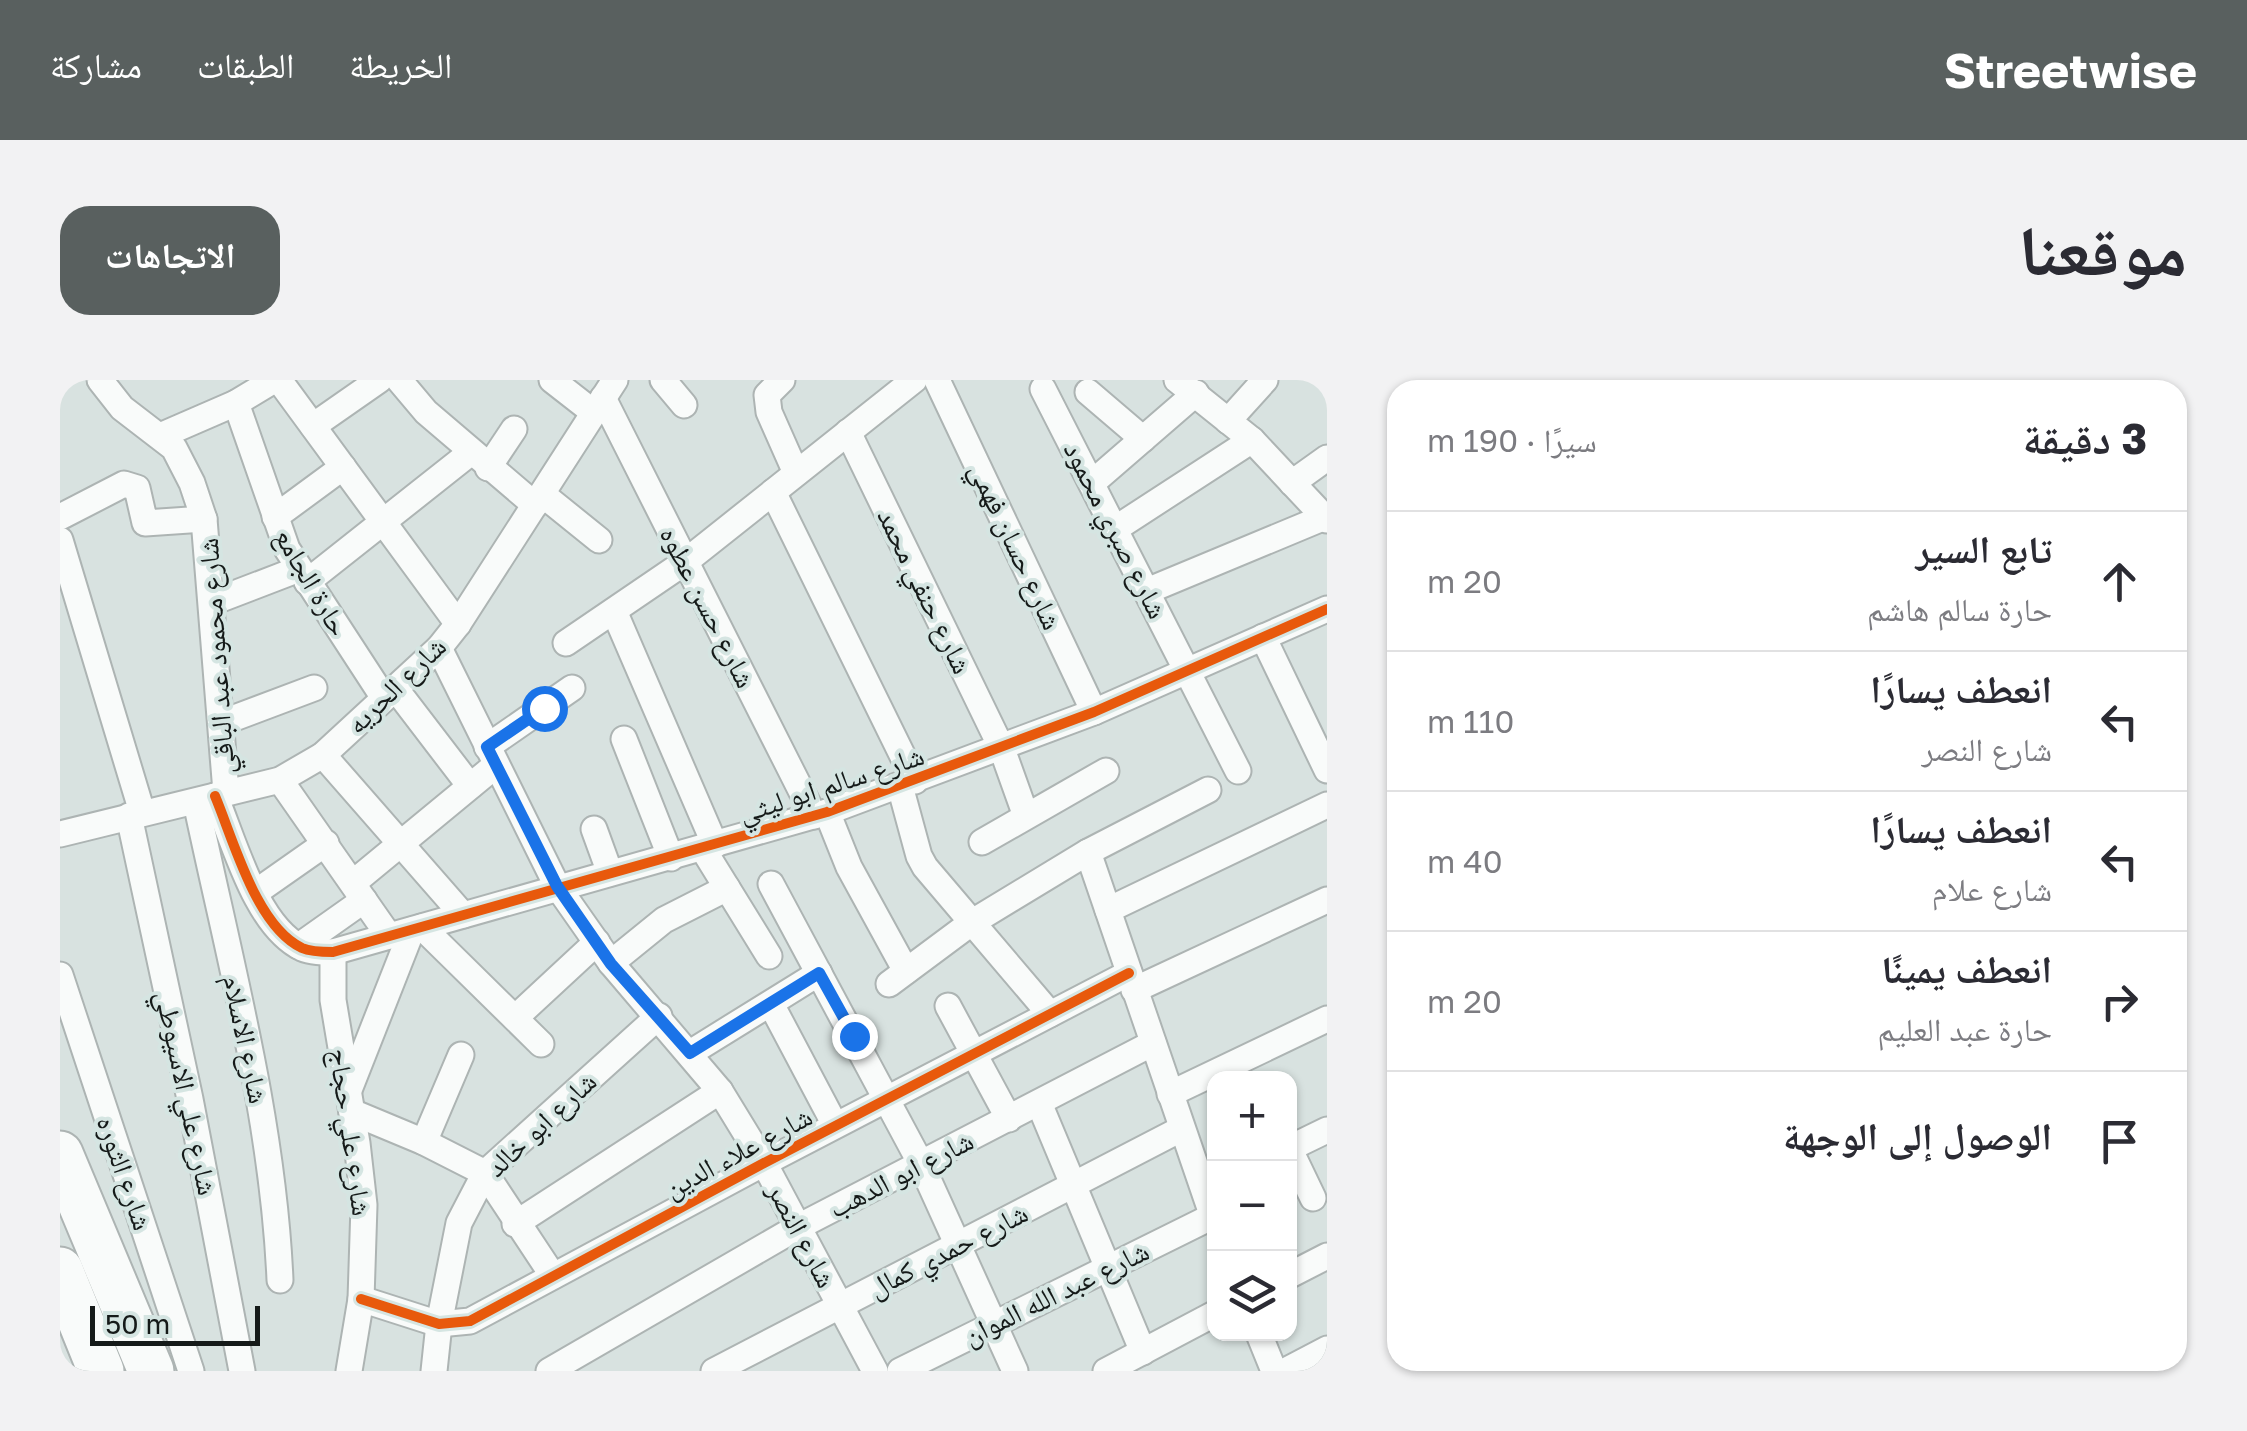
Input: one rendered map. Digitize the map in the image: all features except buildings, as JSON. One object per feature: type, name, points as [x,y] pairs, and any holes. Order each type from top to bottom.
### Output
[{"type":"highway","points":[[60,1154],[151,1371]]},
{"type":"highway","points":[[60,1270],[101,1371]]},
{"type":"street","name":"شارع محمود عبد الباقي","points":[[100,380],[122,408],[174,448],[204,518],[221,723],[212,796]]},
{"type":"street","points":[[160,436],[277,380],[458,624]]},
{"type":"street","points":[[313,426],[379,380]]},
{"type":"street","points":[[400,380],[426,412],[479,460],[599,540]]},
{"type":"street","points":[[552,380],[604,397]]},
{"type":"street","points":[[662,380],[684,405]]},
{"type":"street","points":[[782,380],[768,395],[769,412],[796,473]]},
{"type":"street","points":[[566,643],[685,562],[914,380]]},
{"type":"street","name":"شارع حسان فهمي","points":[[937,380],[1094,712]]},
{"type":"street","points":[[1228,421],[1265,380]]},
{"type":"street","points":[[1092,483],[1143,439],[1186,387],[1252,440],[1326,519],[1148,592]]},
{"type":"street","name":"شارع صبري محمود","points":[[1044,389],[1238,771]]},
{"type":"street","points":[[1088,392],[1143,439]]},
{"type":"street","name":"شارع الحريه","points":[[60,834],[280,780],[323,755],[439,648],[458,624],[604,397]]},
{"type":"street","name":"شارع حسن عطوه","points":[[604,397],[685,562],[849,867],[897,977],[972,922]]},
{"type":"street","name":"حارة الجامع","points":[[236,402],[275,518],[303,576],[390,693],[470,786]]},
{"type":"street","points":[[213,602],[303,576],[479,460],[514,429]]},
{"type":"street","name":"شارع حنفي محمد","points":[[848,432],[1002,749],[1026,816]]},
{"type":"street","points":[[1115,529],[1252,440]]},
{"type":"street","points":[[1292,483],[1327,458]]},
{"type":"street","points":[[275,518],[343,467]]},
{"type":"street","points":[[60,517],[131,484],[137,488],[144,523],[204,518]]},
{"type":"street","points":[[773,492],[908,784],[919,856],[1050,1014]]},
{"type":"street","name":"شارع علي الاسيوطي","points":[[60,540],[136,814],[242,1371]]},
{"type":"street","name":"شارع سالم ابو ليثي","points":[[333,952],[557,886],[709,847],[908,784],[1094,712],[1327,608]]},
{"type":"street","points":[[614,610],[709,847],[728,888],[769,956]]},
{"type":"street","points":[[1263,636],[1327,770]]},
{"type":"street","name":"شارع النصر","points":[[439,648],[557,886],[604,953],[720,1091],[764,1163],[875,1371]]},
{"type":"street","points":[[221,723],[314,688]]},
{"type":"street","points":[[299,946],[359,891],[401,844],[470,786],[491,756],[572,688]]},
{"type":"street","points":[[624,739],[670,858]]},
{"type":"street","points":[[323,755],[463,915]]},
{"type":"street","points":[[982,842],[1106,771]]},
{"type":"street","points":[[280,780],[359,891],[541,1044]]},
{"type":"street","points":[[972,922],[1088,852],[1208,790]]},
{"type":"street","points":[[212,796],[265,914],[285,938],[305,950],[333,952]]},
{"type":"street","name":"شارع الاسلام","points":[[212,796],[274,1196],[280,1280]]},
{"type":"street","points":[[1108,910],[1327,805]]},
{"type":"street","points":[[594,829],[610,873]]},
{"type":"street","points":[[256,892],[326,843]]},
{"type":"street","points":[[1088,852],[1207,1194]]},
{"type":"street","points":[[771,884],[888,1098],[1016,1371]]},
{"type":"street","points":[[514,1018],[604,953],[728,888]]},
{"type":"street","name":"شارع علاء الدين","points":[[439,1324],[470,1321],[1050,1014],[1327,900]]},
{"type":"street","points":[[408,931],[350,1101],[485,1173],[553,1276]]},
{"type":"street","name":"شارع علي حجاج","points":[[333,952],[333,1000],[364,1205],[361,1299],[348,1371]]},
{"type":"street","points":[[690,1053],[819,973]]},
{"type":"street","name":"شارع الثوره","points":[[60,975],[191,1371]]},
{"type":"street","points":[[770,1004],[835,1126]]},
{"type":"street","points":[[948,1006],[1009,1118]]},
{"type":"street","name":"شارع ابو خالد","points":[[434,1371],[459,1223],[485,1173],[659,1016]]},
{"type":"street","points":[[1170,1094],[1327,1019]]},
{"type":"street","name":"شارع ابو الدهب","points":[[549,1371],[798,1228],[1153,1044]]},
{"type":"street","points":[[424,1142],[461,1055]]},
{"type":"street","points":[[516,1224],[720,1091]]},
{"type":"street","points":[[1039,1103],[1143,1352]]},
{"type":"street","name":"شارع حمدي كمال","points":[[714,1371],[1182,1129]]},
{"type":"street","points":[[1297,1145],[1327,1130]]},
{"type":"street","points":[[1296,1161],[1313,1198]]},
{"type":"street","name":"شارع عبد الله الموان","points":[[900,1371],[1108,1268],[1207,1206]]},
{"type":"street","points":[[1297,1271],[1327,1256]]},
{"type":"street","points":[[361,1299],[439,1324]]},
{"type":"street","points":[[1106,1371],[1207,1318]]},
{"type":"street","points":[[1262,1341],[1274,1371]]},
{"type":"street","points":[[1285,1371],[1327,1350]]},
{"type":"cycle path","points":[[215,796],[248,881],[272,921],[302,948],[333,952],[827,812],[1094,712],[1327,609]]},
{"type":"cycle path","points":[[361,1299],[439,1324],[470,1321],[1129,973]]},
{"type":"route","points":[[544,708],[487,747],[557,886],[611,964],[690,1053],[819,973],[854,1036]]}]
